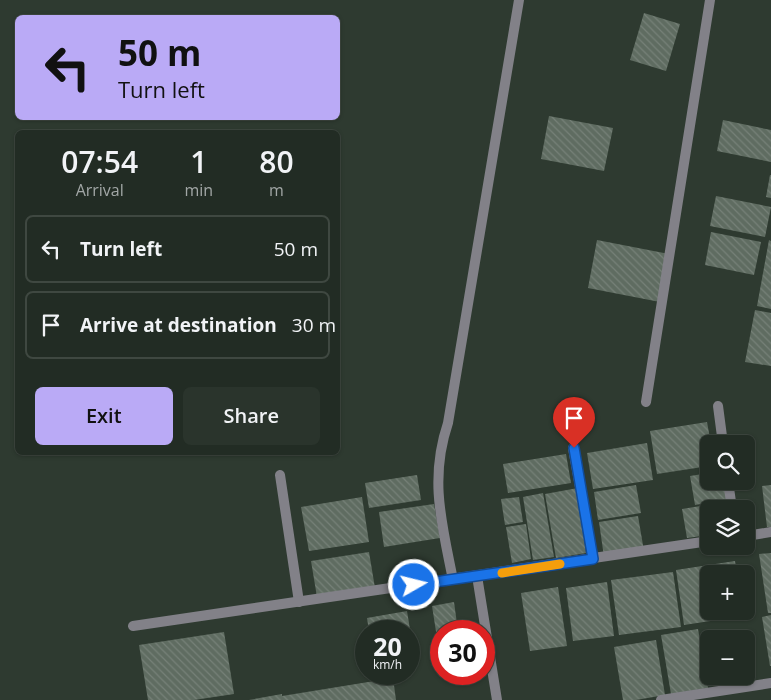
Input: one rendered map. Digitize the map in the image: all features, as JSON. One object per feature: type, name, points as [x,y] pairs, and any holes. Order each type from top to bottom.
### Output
[{"type":"street","points":[[453,580],[440,514],[437,481],[441,443],[448,423],[519,0]]},
{"type":"street","points":[[646,402],[710,0]]},
{"type":"street","points":[[718,406],[722,435]]},
{"type":"street","points":[[574,448],[593,559]]},
{"type":"street","points":[[280,475],[299,602]]},
{"type":"street","points":[[755,535],[771,532]]},
{"type":"street","points":[[133,626],[700,542]]},
{"type":"street","points":[[478,576],[497,700]]},
{"type":"street","points":[[660,700],[771,682]]},
{"type":"building","points":[[644,13],[680,24],[666,71],[630,60]]},
{"type":"building","points":[[549,116],[613,128],[604,171],[541,159]]},
{"type":"building","points":[[723,120],[771,130],[771,162],[717,151]]},
{"type":"building","points":[[771,175],[771,198],[766,197]]},
{"type":"building","points":[[716,196],[771,207],[765,237],[710,226]]},
{"type":"building","points":[[711,232],[761,242],[754,275],[705,265]]},
{"type":"building","points":[[597,240],[669,254],[660,302],[588,288]]},
{"type":"building","points":[[769,240],[771,241],[771,309],[757,306]]},
{"type":"building","points":[[755,310],[771,313],[771,366],[745,362]]},
{"type":"building","points":[[707,422],[709,435],[700,435],[700,467],[657,474],[650,431]]},
{"type":"building","points":[[647,443],[653,480],[593,489],[587,453]]},
{"type":"building","points":[[566,454],[571,483],[508,493],[503,464]]},
{"type":"building","points":[[700,474],[700,490],[729,490],[730,499],[700,500],[700,504],[695,505],[690,476]]},
{"type":"building","points":[[417,475],[421,500],[369,508],[365,483]]},
{"type":"building","points":[[636,485],[641,513],[598,520],[594,492]]},
{"type":"building","points":[[771,485],[771,527],[767,527],[762,486]]},
{"type":"building","points":[[578,488],[586,553],[556,558],[545,494]]},
{"type":"building","points":[[543,493],[554,557],[533,560],[523,497]]},
{"type":"building","points":[[362,497],[369,542],[309,551],[301,507]]},
{"type":"building","points":[[519,497],[523,522],[505,525],[501,499]]},
{"type":"building","points":[[434,504],[440,538],[384,547],[379,512]]},
{"type":"building","points":[[700,506],[700,536],[687,538],[682,509]]},
{"type":"building","points":[[638,516],[644,551],[604,557],[599,522]]},
{"type":"building","points":[[526,524],[531,559],[512,563],[506,527]]},
{"type":"building","points":[[369,552],[375,588],[317,597],[311,561]]},
{"type":"building","points":[[771,553],[771,613],[768,613],[759,554]]},
{"type":"building","points":[[735,561],[736,565],[709,565]]},
{"type":"building","points":[[700,566],[700,620],[717,620],[684,625],[676,570]]},
{"type":"building","points":[[673,572],[681,627],[619,635],[611,580]]},
{"type":"building","points":[[607,582],[614,636],[573,641],[566,588]]},
{"type":"building","points":[[558,587],[567,646],[530,651],[521,593]]},
{"type":"building","points":[[454,602],[456,620],[434,620],[432,606]]},
{"type":"building","points":[[407,611],[408,620],[367,620],[367,618]]},
{"type":"building","points":[[771,615],[771,666],[770,666],[762,617]]},
{"type":"building","points":[[698,629],[700,641],[700,685],[707,685],[708,688],[671,694],[661,635]]},
{"type":"building","points":[[224,632],[234,694],[194,700],[148,700],[139,645]]},
{"type":"building","points":[[656,640],[665,695],[636,700],[623,700],[614,647]]},
{"type":"building","points":[[355,684],[394,685],[396,700],[249,700],[282,694],[282,696]]},
{"type":"slow traffic","points":[[502,573],[560,564]]},
{"type":"route","points":[[414,585],[593,559],[574,448]]}]
